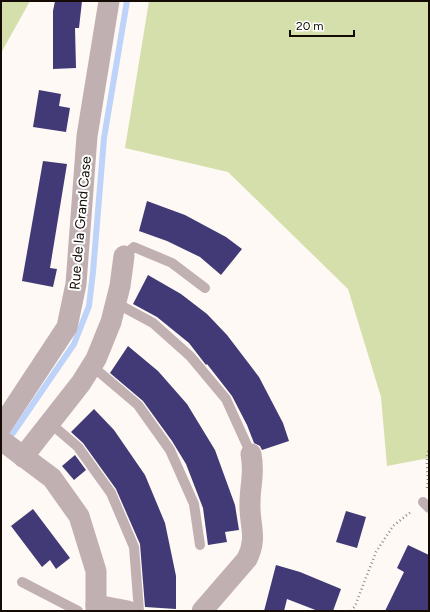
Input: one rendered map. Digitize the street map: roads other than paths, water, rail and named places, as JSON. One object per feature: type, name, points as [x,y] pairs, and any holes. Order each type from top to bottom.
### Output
[{"type":"street","name":"Rue de la Grand Case","points":[[1,427],[67,327],[76,284],[87,136],[109,1]]},
{"type":"street","points":[[24,457],[92,366],[111,322],[116,303],[124,256]]},
{"type":"street","points":[[1,440],[52,478],[79,516],[96,572],[90,609],[128,611]]},
{"type":"street","points":[[202,611],[247,559],[252,549],[254,536],[250,505],[254,470],[251,454]]},
{"type":"lane","points":[[124,256],[134,247],[172,263],[205,288]]},
{"type":"lane","points":[[116,303],[153,323],[190,356],[226,399],[251,454]]},
{"type":"lane","points":[[92,366],[138,405],[170,450],[194,504],[200,545]]},
{"type":"lane","points":[[50,423],[78,447],[110,493],[134,546],[139,611]]},
{"type":"lane","points":[[22,582],[90,609]]},
{"type":"waterway","points":[[13,433],[74,344],[89,306],[104,138],[127,1]]}]
